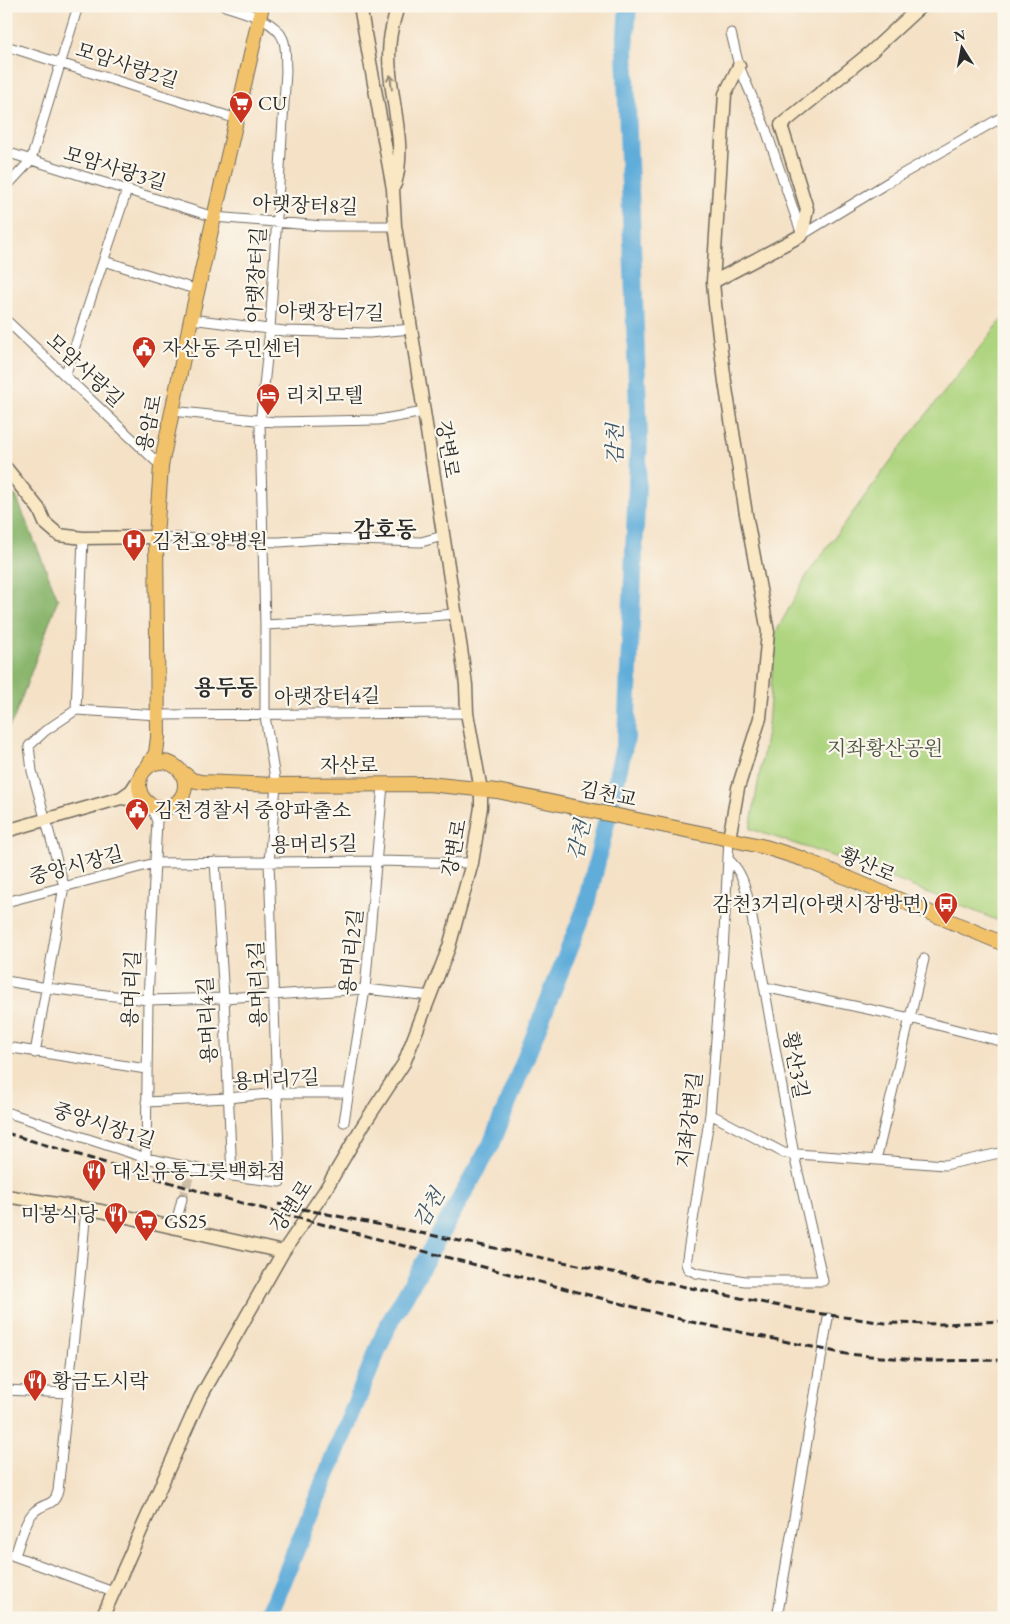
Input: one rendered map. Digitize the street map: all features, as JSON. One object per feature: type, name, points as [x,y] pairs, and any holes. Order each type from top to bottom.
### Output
[{"type":"main road","name":"용암로","points":[[158,737],[156,538],[161,466],[191,319],[261,12]]},
{"type":"main road","points":[[158,737],[163,756],[192,780],[201,782]]},
{"type":"main road","points":[[158,737],[156,753],[139,779],[138,787],[140,794],[148,803],[159,808],[167,808],[180,800],[192,786],[201,782]]},
{"type":"main road","points":[[148,766],[155,762],[163,761],[170,763]]},
{"type":"main road","points":[[182,772],[185,786],[184,794]]},
{"type":"main road","name":"자산로","points":[[201,782],[276,785],[428,784],[497,791]]},
{"type":"main road","name":"김천교","points":[[497,791],[712,836]]},
{"type":"main road","name":"황산로","points":[[712,836],[765,847],[803,859],[1004,944]]},
{"type":"street","points":[[6,187],[31,160],[78,6]]},
{"type":"street","name":"아랫장터길","points":[[225,6],[261,12],[282,36],[285,46],[286,70],[277,223],[270,329],[261,421],[266,625],[265,714],[276,785]]},
{"type":"street","name":"강변로","points":[[102,1618],[200,1398],[282,1252],[324,1192],[362,1126],[404,1063],[450,947],[472,863],[481,807],[481,790],[467,713],[466,685],[395,226],[393,189],[360,6]]},
{"type":"street","points":[[393,189],[400,160],[388,61],[391,36],[399,6]]},
{"type":"street","points":[[802,235],[807,209],[781,125],[871,52],[921,6]]},
{"type":"street","points":[[730,33],[739,66],[765,126],[802,235]]},
{"type":"street","name":"모암사랑2길","points":[[6,46],[237,119]]},
{"type":"street","points":[[729,839],[738,788],[760,718],[768,632],[746,514],[725,382],[714,282],[725,94],[739,66]]},
{"type":"street","points":[[714,282],[802,235],[892,180],[1004,116]]},
{"type":"street","name":"모암사랑3길","points":[[6,152],[214,217]]},
{"type":"street","points":[[65,376],[127,190]]},
{"type":"street","name":"아랫장터8길","points":[[214,217],[322,226],[395,226]]},
{"type":"street","points":[[104,260],[198,290]]},
{"type":"street","name":"아랫장터7길","points":[[191,319],[270,329],[369,333],[411,329]]},
{"type":"street","name":"모암사랑길","points":[[6,320],[161,466]]},
{"type":"street","points":[[172,411],[275,422],[378,420],[424,412]]},
{"type":"street","points":[[6,468],[38,509],[45,523],[60,535],[83,538],[156,538],[263,542],[321,539],[421,542],[443,536]]},
{"type":"street","points":[[35,1053],[64,886],[32,771],[29,746],[45,731],[76,710],[83,538]]},
{"type":"street","points":[[266,625],[455,614]]},
{"type":"street","name":"아랫장터4길","points":[[76,710],[158,715],[467,713]]},
{"type":"street","points":[[6,831],[121,798],[131,790],[139,779]]},
{"type":"street","name":"용머리3길","points":[[276,785],[269,862],[280,1182]]},
{"type":"street","name":"용머리2길","points":[[344,1122],[366,989],[383,785]]},
{"type":"street","points":[[121,798],[148,803]]},
{"type":"street","name":"용머리길","points":[[146,1158],[148,1000],[157,821],[148,803]]},
{"type":"street","points":[[157,821],[167,808]]},
{"type":"street","name":"지좌강변길","points":[[729,839],[710,1114],[686,1260],[688,1269],[696,1273],[745,1280],[823,1281]]},
{"type":"street","name":"황산3길","points":[[728,859],[737,867],[742,875],[751,912],[794,1154],[823,1281]]},
{"type":"street","name":"용머리5길","points":[[155,863],[377,861],[472,863]]},
{"type":"street","name":"용머리4길","points":[[215,862],[224,998],[232,1176]]},
{"type":"street","name":"중앙시장길","points":[[6,902],[155,863]]},
{"type":"street","points":[[876,1160],[924,959]]},
{"type":"street","points":[[6,981],[47,988],[148,1000],[224,998],[366,989],[430,996]]},
{"type":"street","points":[[764,987],[910,1018],[1004,1042]]},
{"type":"street","points":[[6,1047],[146,1069]]},
{"type":"street","name":"용머리7길","points":[[146,1102],[228,1098],[278,1093],[348,1094]]},
{"type":"street","name":"중앙시장1길","points":[[6,1112],[191,1172],[280,1182]]},
{"type":"street","points":[[710,1114],[784,1153],[945,1165],[1004,1152]]},
{"type":"street","points":[[6,1196],[86,1208],[282,1252]]},
{"type":"street","points":[[175,1227],[182,1199]]},
{"type":"street","points":[[86,1208],[56,1498],[51,1503],[32,1512],[10,1554],[113,1592]]},
{"type":"street","points":[[777,1618],[828,1318]]},
{"type":"street","points":[[6,1390],[68,1393]]},
{"type":"green space","name":"지좌황산공원","points":[[1004,317],[1004,923],[853,863],[750,829],[768,726],[775,634],[807,575],[903,444]]},
{"type":"green space","points":[[6,495],[16,496],[58,599],[15,716],[6,733]]},
{"type":"waterway","name":"감천","points":[[268,1618],[387,1327],[491,1145],[587,904],[626,738],[639,438],[625,49],[628,6]]},
{"type":"tunnel","points":[[182,1199],[190,1175]]},
{"type":"railway","points":[[6,1133],[212,1195],[687,1321],[846,1354],[928,1361],[1004,1360]]},
{"type":"railway","points":[[278,1204],[809,1312],[885,1323],[943,1324],[1004,1321]]},
{"type":"place","name":"CU","points":[[241,124]]},
{"type":"place","name":"자산동 주민센터","points":[[144,369]]},
{"type":"place","name":"리치모텔","points":[[268,416]]},
{"type":"place","name":"김천요양병원","points":[[134,562]]},
{"type":"place","name":"김천경찰서 중앙파출소","points":[[137,831]]},
{"type":"place","name":"감천3거리(아랫시장방면)","points":[[946,925]]},
{"type":"place","name":"대신유통그릇백화점","points":[[94,1192]]},
{"type":"place","name":"미봉식당","points":[[116,1235]]},
{"type":"place","name":"GS25","points":[[146,1242]]},
{"type":"place","name":"황금도시락","points":[[35,1402]]},
{"type":"district","name":"감호동","points":[[385,529]]},
{"type":"district","name":"용두동","points":[[226,687]]}]
